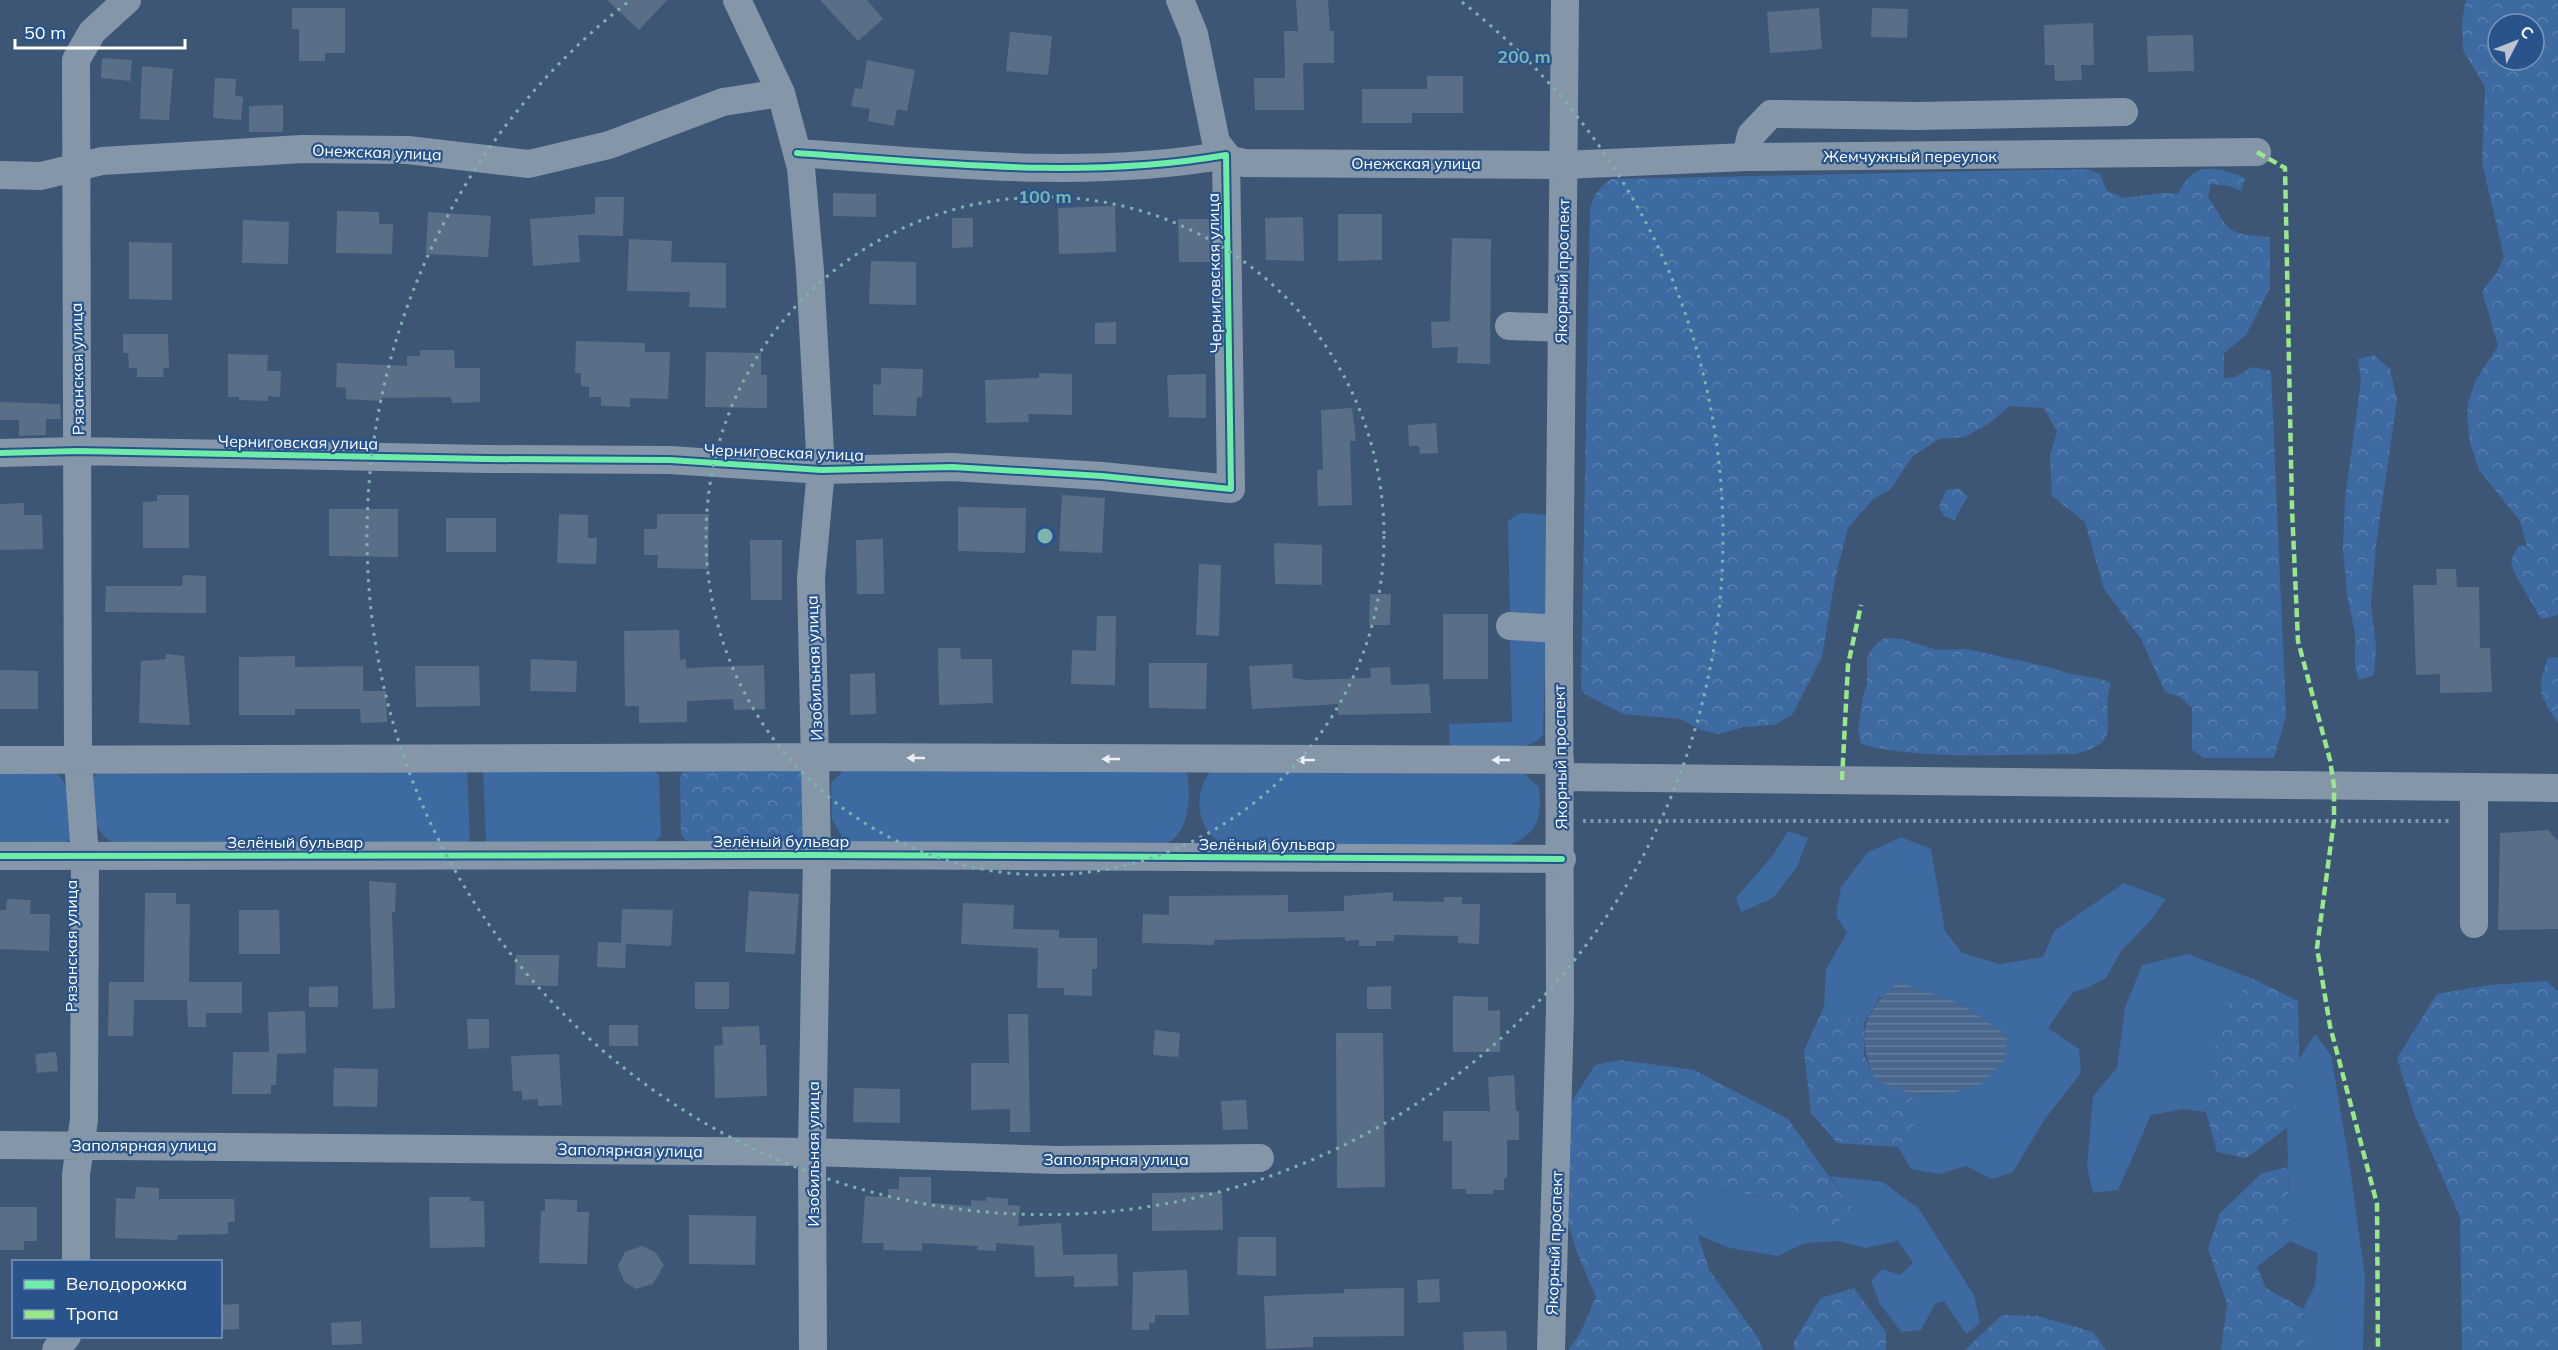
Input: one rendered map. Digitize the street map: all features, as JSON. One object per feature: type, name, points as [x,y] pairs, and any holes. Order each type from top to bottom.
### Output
[{"type":"street","name":"Рязанская улица","points":[[76,1260],[76,1174],[84,1120],[85,856],[78,760],[76,60],[92,32],[127,0]]},
{"type":"street","name":"Изобильная улица","points":[[737,0],[781,93],[801,168],[810,271],[820,470],[810,578],[817,757],[812,1152],[813,1350]]},
{"type":"street","points":[[1180,0],[1194,34],[1216,142],[1226,155]]},
{"type":"street","name":"Якорный проспект","points":[[1551,1350],[1562,859],[1559,629],[1565,0]]},
{"type":"street","name":"Онежская улица","points":[[0,176],[41,176],[102,161],[302,149],[408,150],[529,164],[609,145],[723,102],[781,93]]},
{"type":"street","points":[[1746,157],[1750,135],[1771,114],[1918,116],[2124,112]]},
{"type":"street","name":"Жемчужный переулок","points":[[1563,165],[1746,157],[2257,152]]},
{"type":"street","points":[[797,153],[1018,169],[1143,166],[1226,155]]},
{"type":"street","name":"Онежская улица","points":[[1226,155],[1230,160],[1245,163],[1563,165]]},
{"type":"street","name":"Черниговская улица","points":[[0,453],[78,451],[475,459],[670,460],[820,470],[952,467],[1102,476],[1231,489],[1226,155]]},
{"type":"street","points":[[1509,326],[1562,328]]},
{"type":"street","points":[[1510,626],[1559,629]]},
{"type":"street","points":[[0,760],[817,757],[1560,768],[2558,788]]},
{"type":"street","points":[[2474,788],[2474,924]]},
{"type":"street","name":"Зелёный бульвар","points":[[0,856],[817,855],[1562,859]]},
{"type":"street","name":"Заполярная улица","points":[[0,1145],[812,1152],[1057,1160],[1260,1158]]},
{"type":"path","points":[[1561,821],[2475,821]]},
{"type":"green space","points":[[2466,0],[2558,0],[2558,615],[2541,619],[2513,570],[2511,560],[2519,545],[2527,547],[2520,521],[2479,470],[2470,443],[2468,402],[2476,380],[2498,346],[2482,291],[2496,274],[2504,257],[2482,162],[2485,87],[2463,50],[2462,21]]},
{"type":"green space","points":[[2087,169],[2100,174],[2107,191],[2124,198],[2162,193],[2178,194],[2191,176],[2206,169],[2224,171],[2245,178],[2241,191],[2229,186],[2211,184],[2208,197],[2226,225],[2237,233],[2270,237],[2270,288],[2246,335],[2224,353],[2224,378],[2235,377],[2252,367],[2271,371],[2286,716],[2274,758],[2204,758],[2192,750],[2192,708],[2179,696],[2165,692],[2141,639],[2104,589],[2085,522],[2052,496],[2050,455],[2057,432],[2044,408],[2010,406],[1987,425],[1964,437],[1939,439],[1912,457],[1890,490],[1873,499],[1848,528],[1835,579],[1822,657],[1792,715],[1774,725],[1744,727],[1719,734],[1701,730],[1681,719],[1623,714],[1585,694],[1581,688],[1590,210],[1600,188],[1612,179]]},
{"type":"green space","points":[[2374,355],[2390,369],[2397,400],[2376,545],[2371,604],[2376,647],[2374,675],[2359,680],[2355,667],[2355,634],[2347,595],[2343,548],[2345,499],[2361,381],[2358,359]]},
{"type":"green space","points":[[1958,488],[1968,496],[1954,520],[1944,516],[1939,507],[1946,490]]},
{"type":"green space","points":[[1520,513],[1549,515],[1548,619],[1510,617],[1508,521]]},
{"type":"green space","points":[[1510,637],[1546,640],[1543,735],[1526,746],[1513,749],[1450,750],[1449,724],[1512,722]]},
{"type":"green space","points":[[1885,638],[1902,639],[1937,650],[1966,649],[2111,683],[2106,736],[2101,743],[2091,749],[2075,754],[1939,755],[1861,744],[1858,730],[1867,684],[1867,657],[1875,645]]},
{"type":"green space","points":[[2558,657],[2557,722],[2546,705],[2541,685],[2548,658]]},
{"type":"green space","points":[[807,766],[808,841],[689,843],[681,835],[680,776],[690,767]]},
{"type":"green space","points":[[467,767],[470,843],[116,845],[107,839],[96,825],[91,809],[88,780],[102,771]]},
{"type":"green space","points":[[483,767],[653,770],[659,775],[661,836],[654,842],[486,842]]},
{"type":"green space","points":[[0,768],[58,774],[67,787],[70,840],[63,843],[0,844]]},
{"type":"green space","points":[[1181,769],[1187,773],[1189,793],[1187,815],[1179,833],[1163,845],[845,842],[832,819],[831,783],[843,771]]},
{"type":"green space","points":[[1211,771],[1524,774],[1539,787],[1539,816],[1536,824],[1526,836],[1506,846],[1227,845],[1217,840],[1209,832],[1200,813],[1201,791]]},
{"type":"green space","points":[[1788,831],[1808,838],[1797,867],[1773,898],[1741,912],[1736,898],[1773,855]]},
{"type":"green space","points":[[1901,837],[1931,849],[1945,931],[1962,953],[2000,964],[2043,957],[2054,931],[2124,883],[2166,899],[2149,922],[2121,951],[2106,978],[2073,992],[2048,1028],[2079,1049],[2081,1073],[2044,1120],[2013,1172],[1992,1179],[1966,1166],[1939,1174],[1911,1169],[1898,1147],[1914,1130],[1913,1095],[1948,1094],[1880,997],[1864,1023],[1824,1007],[1826,969],[1847,933],[1836,916],[1841,887],[1867,853]]},
{"type":"green space","points":[[2188,954],[2253,979],[2219,1014],[2206,1112],[2183,1109],[2151,1115],[2118,1190],[2093,1193],[2087,1167],[2093,1096],[2117,1068],[2125,1008],[2142,965]]},
{"type":"green space","points":[[2253,979],[2298,1001],[2299,1059],[2287,1128],[2246,1158],[2217,1152],[2206,1112],[2219,1014]]},
{"type":"green space","points":[[2546,981],[2558,991],[2558,1350],[2462,1350],[2460,1217],[2414,1113],[2397,1058],[2437,994],[2490,985]]},
{"type":"green space","points":[[1824,1007],[1864,1023],[1864,1055],[1875,1079],[1913,1095],[1914,1130],[1898,1147],[1837,1143],[1811,1113],[1804,1051]]},
{"type":"green space","points":[[2315,1034],[2331,1055],[2349,1161],[2365,1277],[2363,1350],[2306,1350],[2303,1309],[2315,1285],[2318,1253],[2290,1241],[2287,1128],[2299,1059]]},
{"type":"green space","points":[[1620,1060],[1694,1070],[1788,1119],[1853,1210],[1832,1226],[1807,1218],[1775,1198],[1715,1189],[1688,1204],[1709,1270],[1758,1338],[1763,1350],[1568,1350],[1580,1334],[1596,1297],[1576,1250],[1563,1203],[1571,1103],[1595,1065]]},
{"type":"green space","points":[[2288,1167],[2290,1241],[2257,1267],[2266,1288],[2303,1309],[2306,1350],[2221,1350],[2227,1304],[2208,1249],[2220,1213],[2262,1173]]},
{"type":"green space","points":[[1830,1176],[1883,1182],[1919,1209],[1974,1295],[1980,1323],[1966,1334],[1944,1301],[1935,1304],[1921,1330],[1901,1332],[1880,1304],[1871,1281],[1882,1269],[1900,1275],[1913,1263],[1898,1241],[1865,1248],[1838,1241],[1805,1243],[1778,1256],[1730,1248],[1698,1235],[1688,1204],[1715,1189],[1775,1198],[1807,1218],[1853,1210]]},
{"type":"green space","points":[[1854,1288],[1886,1332],[1886,1350],[1795,1350],[1793,1343],[1821,1298]]},
{"type":"green space","points":[[2002,1315],[2038,1316],[2093,1332],[2106,1350],[1965,1350]]},
{"type":"shaded area","points":[[1898,982],[1962,1004],[2007,1036],[2005,1059],[1982,1084],[1948,1094],[1913,1095],[1875,1080],[1865,1050],[1866,1026],[1869,1015],[1876,1005]]},
{"type":"building","points":[[607,0],[667,0],[639,30]]},
{"type":"building","points":[[820,0],[867,0],[883,19],[858,41]]},
{"type":"building","points":[[1296,0],[1328,0],[1330,31],[1334,31],[1334,63],[1303,63],[1304,110],[1255,110],[1254,78],[1285,78],[1284,31],[1298,31]]},
{"type":"building","points":[[292,8],[345,8],[345,53],[325,53],[325,61],[299,61],[299,29],[292,29]]},
{"type":"building","points":[[1819,8],[1822,49],[1770,53],[1767,12]]},
{"type":"building","points":[[1872,8],[1908,9],[1907,38],[1871,37]]},
{"type":"building","points":[[2093,23],[2094,65],[2081,65],[2082,80],[2055,81],[2054,65],[2045,65],[2044,25]]},
{"type":"building","points":[[1010,32],[1052,36],[1048,75],[1006,71]]},
{"type":"building","points":[[2193,35],[2194,71],[2148,72],[2147,36]]},
{"type":"building","points":[[102,58],[132,60],[130,81],[101,78]]},
{"type":"building","points":[[867,60],[915,70],[907,111],[897,109],[894,126],[868,121],[870,109],[851,106],[855,88],[862,89]]},
{"type":"building","points":[[142,66],[173,69],[169,120],[140,119]]},
{"type":"building","points":[[1427,76],[1463,76],[1463,113],[1412,113],[1412,123],[1362,123],[1362,89],[1427,89]]},
{"type":"building","points":[[215,78],[236,79],[235,96],[243,97],[241,120],[213,118]]},
{"type":"building","points":[[283,105],[283,132],[249,132],[249,106]]},
{"type":"building","points":[[833,193],[876,194],[876,217],[833,216]]},
{"type":"building","points":[[595,197],[624,197],[623,236],[578,235],[580,262],[533,266],[530,219],[595,214]]},
{"type":"building","points":[[1115,206],[1116,252],[1059,254],[1058,208]]},
{"type":"building","points":[[337,211],[379,212],[379,224],[393,224],[392,254],[336,253]]},
{"type":"building","points":[[428,212],[491,216],[488,257],[426,254]]},
{"type":"building","points":[[1338,214],[1382,214],[1382,260],[1338,261]]},
{"type":"building","points":[[1303,217],[1304,261],[1266,260],[1265,218]]},
{"type":"building","points":[[952,218],[973,218],[973,247],[952,248]]},
{"type":"building","points":[[1178,219],[1210,219],[1211,262],[1179,262]]},
{"type":"building","points":[[243,220],[289,222],[288,264],[242,263]]},
{"type":"building","points":[[1452,238],[1491,239],[1490,364],[1457,363],[1458,347],[1432,348],[1431,322],[1450,321]]},
{"type":"building","points":[[629,239],[672,241],[671,262],[726,263],[726,308],[689,307],[690,292],[627,291]]},
{"type":"building","points":[[129,242],[172,243],[172,300],[129,299]]},
{"type":"building","points":[[871,261],[916,262],[916,305],[869,304]]},
{"type":"building","points":[[1116,322],[1116,344],[1095,344],[1095,323]]},
{"type":"building","points":[[123,334],[168,334],[169,368],[163,368],[164,377],[137,377],[137,368],[129,368],[128,353],[123,353]]},
{"type":"building","points":[[576,341],[645,343],[645,352],[670,352],[668,399],[630,398],[630,407],[601,406],[601,397],[589,397],[589,387],[581,386],[581,373],[575,373]]},
{"type":"building","points":[[420,350],[454,350],[455,368],[480,368],[480,402],[452,403],[451,397],[382,398],[382,401],[346,399],[346,388],[336,387],[337,363],[407,366],[407,356],[420,356]]},
{"type":"building","points":[[706,352],[761,353],[761,375],[767,375],[767,408],[705,407]]},
{"type":"building","points":[[228,354],[268,355],[267,371],[281,371],[280,397],[268,396],[268,401],[239,400],[239,397],[228,397]]},
{"type":"building","points":[[881,368],[923,369],[922,397],[917,397],[916,416],[873,415],[873,384],[881,385]]},
{"type":"building","points":[[1039,373],[1072,374],[1072,415],[1028,414],[1029,422],[986,423],[985,380],[1039,378]]},
{"type":"building","points":[[1206,374],[1206,418],[1169,417],[1167,375]]},
{"type":"building","points":[[0,402],[60,404],[61,419],[46,419],[46,435],[19,436],[19,420],[0,420]]},
{"type":"building","points":[[1352,408],[1356,441],[1350,441],[1352,505],[1318,506],[1317,470],[1323,470],[1321,410]]},
{"type":"building","points":[[1436,423],[1438,453],[1420,454],[1419,446],[1409,446],[1408,425]]},
{"type":"building","points":[[157,495],[189,495],[189,548],[143,548],[143,502],[157,501]]},
{"type":"building","points":[[1062,495],[1105,498],[1102,553],[1059,551]]},
{"type":"building","points":[[24,503],[24,515],[42,515],[43,549],[0,550],[0,504]]},
{"type":"building","points":[[958,507],[1026,508],[1025,553],[958,551]]},
{"type":"building","points":[[329,509],[398,509],[398,557],[329,556]]},
{"type":"building","points":[[559,514],[588,515],[588,538],[597,538],[596,564],[557,563]]},
{"type":"building","points":[[657,514],[709,514],[708,569],[657,568],[658,555],[644,555],[644,529],[657,529]]},
{"type":"building","points":[[446,518],[496,518],[496,552],[446,552]]},
{"type":"building","points":[[883,539],[884,594],[857,594],[856,540]]},
{"type":"building","points":[[750,540],[782,540],[782,600],[751,600]]},
{"type":"building","points":[[1274,543],[1322,545],[1322,585],[1275,584]]},
{"type":"building","points":[[1199,564],[1221,565],[1219,636],[1196,635]]},
{"type":"building","points":[[2436,569],[2456,569],[2457,587],[2479,587],[2480,648],[2490,648],[2492,692],[2440,693],[2440,674],[2416,675],[2413,585],[2437,585]]},
{"type":"building","points":[[183,575],[206,576],[206,613],[105,612],[106,586],[182,586]]},
{"type":"building","points":[[1370,594],[1391,594],[1390,625],[1369,625]]},
{"type":"building","points":[[1443,614],[1488,614],[1488,679],[1443,679]]},
{"type":"building","points":[[1097,616],[1116,616],[1115,685],[1071,684],[1072,650],[1096,651]]},
{"type":"building","points":[[679,630],[680,660],[686,659],[686,668],[764,665],[765,709],[734,710],[733,699],[687,701],[687,722],[639,723],[639,706],[625,706],[624,631]]},
{"type":"building","points":[[938,648],[960,648],[961,659],[992,659],[993,703],[939,705]]},
{"type":"building","points":[[166,654],[184,656],[190,725],[139,723],[141,661],[166,659]]},
{"type":"building","points":[[295,656],[295,667],[363,666],[363,691],[386,691],[387,722],[361,723],[360,709],[295,709],[295,715],[239,715],[239,657]]},
{"type":"building","points":[[531,659],[577,661],[576,692],[530,691]]},
{"type":"building","points":[[1149,663],[1207,663],[1206,709],[1149,708]]},
{"type":"building","points":[[1292,664],[1293,678],[1306,680],[1371,678],[1370,668],[1390,667],[1391,685],[1429,684],[1431,713],[1338,715],[1338,704],[1252,709],[1249,666]]},
{"type":"building","points":[[415,666],[479,666],[480,706],[416,707]]},
{"type":"building","points":[[0,670],[38,671],[38,709],[0,709]]},
{"type":"building","points":[[875,673],[876,714],[850,715],[850,674]]},
{"type":"building","points":[[2548,830],[2558,841],[2558,929],[2498,930],[2500,833]]},
{"type":"building","points":[[369,881],[396,883],[395,912],[392,912],[395,1008],[373,1009]]},
{"type":"building","points":[[749,891],[799,894],[795,954],[745,952]]},
{"type":"building","points":[[1393,892],[1393,901],[1444,902],[1444,897],[1462,897],[1462,904],[1480,904],[1479,944],[1458,943],[1458,936],[1394,935],[1394,941],[1376,941],[1376,946],[1359,946],[1359,940],[1345,941],[1345,937],[1214,940],[1214,945],[1142,943],[1143,914],[1169,915],[1169,896],[1288,895],[1288,912],[1344,911],[1344,896]]},
{"type":"building","points":[[145,893],[176,893],[176,904],[190,904],[189,982],[242,982],[242,1013],[206,1013],[206,1027],[188,1027],[187,1000],[134,1000],[133,1036],[108,1036],[109,982],[144,982]]},
{"type":"building","points":[[7,899],[31,900],[30,914],[50,914],[49,951],[0,949],[0,910],[6,910]]},
{"type":"building","points":[[963,903],[1014,905],[1013,929],[1059,930],[1059,938],[1097,938],[1097,969],[1092,969],[1092,996],[1064,995],[1064,988],[1037,988],[1038,948],[961,944]]},
{"type":"building","points":[[622,909],[673,910],[671,946],[626,944],[625,968],[597,967],[598,942],[621,943]]},
{"type":"building","points":[[239,910],[279,910],[280,954],[239,954]]},
{"type":"building","points":[[516,955],[559,955],[558,986],[515,985]]},
{"type":"building","points":[[695,982],[729,982],[729,1009],[695,1009]]},
{"type":"building","points":[[338,986],[338,1007],[309,1007],[309,987]]},
{"type":"building","points":[[1391,986],[1391,1009],[1367,1009],[1367,987]]},
{"type":"building","points":[[1453,996],[1488,997],[1488,1011],[1500,1010],[1500,1052],[1453,1052]]},
{"type":"building","points":[[305,1011],[306,1053],[277,1054],[276,1085],[271,1085],[271,1094],[232,1094],[233,1052],[269,1052],[268,1012]]},
{"type":"building","points":[[1008,1014],[1028,1014],[1030,1132],[1010,1132],[1010,1109],[971,1110],[971,1063],[1009,1063]]},
{"type":"building","points":[[467,1019],[489,1019],[489,1048],[468,1049]]},
{"type":"building","points":[[609,1025],[638,1025],[638,1046],[609,1046]]},
{"type":"building","points":[[759,1026],[760,1045],[766,1045],[767,1096],[715,1098],[714,1046],[723,1045],[722,1027]]},
{"type":"building","points":[[1155,1030],[1180,1033],[1178,1057],[1153,1055]]},
{"type":"building","points":[[1336,1033],[1383,1033],[1385,1187],[1337,1188]]},
{"type":"building","points":[[56,1052],[58,1071],[37,1073],[35,1054]]},
{"type":"building","points":[[559,1054],[562,1105],[538,1106],[538,1099],[522,1100],[522,1091],[513,1091],[511,1056]]},
{"type":"building","points":[[334,1068],[378,1069],[377,1107],[333,1106]]},
{"type":"building","points":[[1514,1075],[1516,1111],[1519,1111],[1519,1140],[1507,1140],[1507,1178],[1504,1178],[1504,1190],[1493,1190],[1493,1194],[1466,1194],[1466,1189],[1452,1189],[1452,1141],[1443,1141],[1443,1111],[1490,1111],[1488,1077]]},
{"type":"building","points":[[854,1088],[900,1089],[900,1123],[853,1122]]},
{"type":"building","points":[[1246,1100],[1248,1129],[1223,1130],[1221,1101]]},
{"type":"building","points":[[899,1177],[931,1177],[931,1203],[971,1206],[971,1200],[986,1201],[986,1197],[1008,1199],[1008,1205],[1020,1206],[1018,1226],[1061,1223],[1063,1255],[1117,1254],[1118,1286],[1074,1287],[1074,1276],[1035,1277],[1034,1246],[996,1243],[996,1251],[977,1250],[978,1246],[922,1243],[922,1251],[883,1250],[884,1243],[862,1243],[865,1196],[888,1197],[888,1189],[899,1189]]},
{"type":"building","points":[[136,1187],[159,1188],[159,1199],[234,1199],[235,1222],[228,1222],[228,1234],[178,1235],[177,1240],[115,1238],[116,1198],[135,1199]]},
{"type":"building","points":[[1222,1192],[1223,1230],[1152,1231],[1152,1193]]},
{"type":"building","points":[[429,1197],[470,1197],[470,1201],[484,1201],[485,1247],[430,1248]]},
{"type":"building","points":[[545,1199],[577,1200],[577,1212],[589,1212],[587,1264],[539,1263],[541,1211],[545,1211]]},
{"type":"building","points":[[0,1207],[37,1207],[37,1241],[24,1241],[24,1250],[0,1250]]},
{"type":"building","points":[[689,1215],[756,1216],[755,1265],[689,1264]]},
{"type":"building","points":[[1238,1237],[1276,1237],[1276,1276],[1237,1275]]},
{"type":"building","points":[[642,1246],[655,1252],[664,1265],[653,1284],[636,1289],[624,1281],[618,1266],[625,1252]]},
{"type":"building","points":[[1187,1270],[1189,1315],[1155,1315],[1155,1323],[1149,1323],[1149,1330],[1132,1330],[1133,1272]]},
{"type":"building","points":[[1439,1279],[1440,1302],[1418,1303],[1417,1280]]},
{"type":"building","points":[[1404,1288],[1404,1336],[1313,1337],[1313,1347],[1266,1349],[1264,1296],[1344,1293],[1344,1289]]},
{"type":"building","points":[[239,1304],[239,1329],[222,1330],[222,1305]]},
{"type":"building","points":[[361,1321],[362,1344],[332,1345],[331,1323]]},
{"type":"building","points":[[1506,1331],[1507,1350],[1464,1350],[1463,1332]]},
{"type":"marked path","points":[[2257,152],[2285,168],[2292,509],[2298,641],[2330,760],[2334,786],[2334,820],[2317,948],[2330,1026],[2377,1204],[2378,1350]]},
{"type":"marked path","points":[[1842,780],[1848,665],[1861,605]]},
{"type":"cycle path","points":[[0,453],[78,451],[670,460],[821,470],[952,467],[1102,476],[1231,489],[1226,155],[1173,163],[1066,168],[958,165],[797,153]]},
{"type":"cycle path","points":[[0,856],[817,855],[1562,859]]}]
